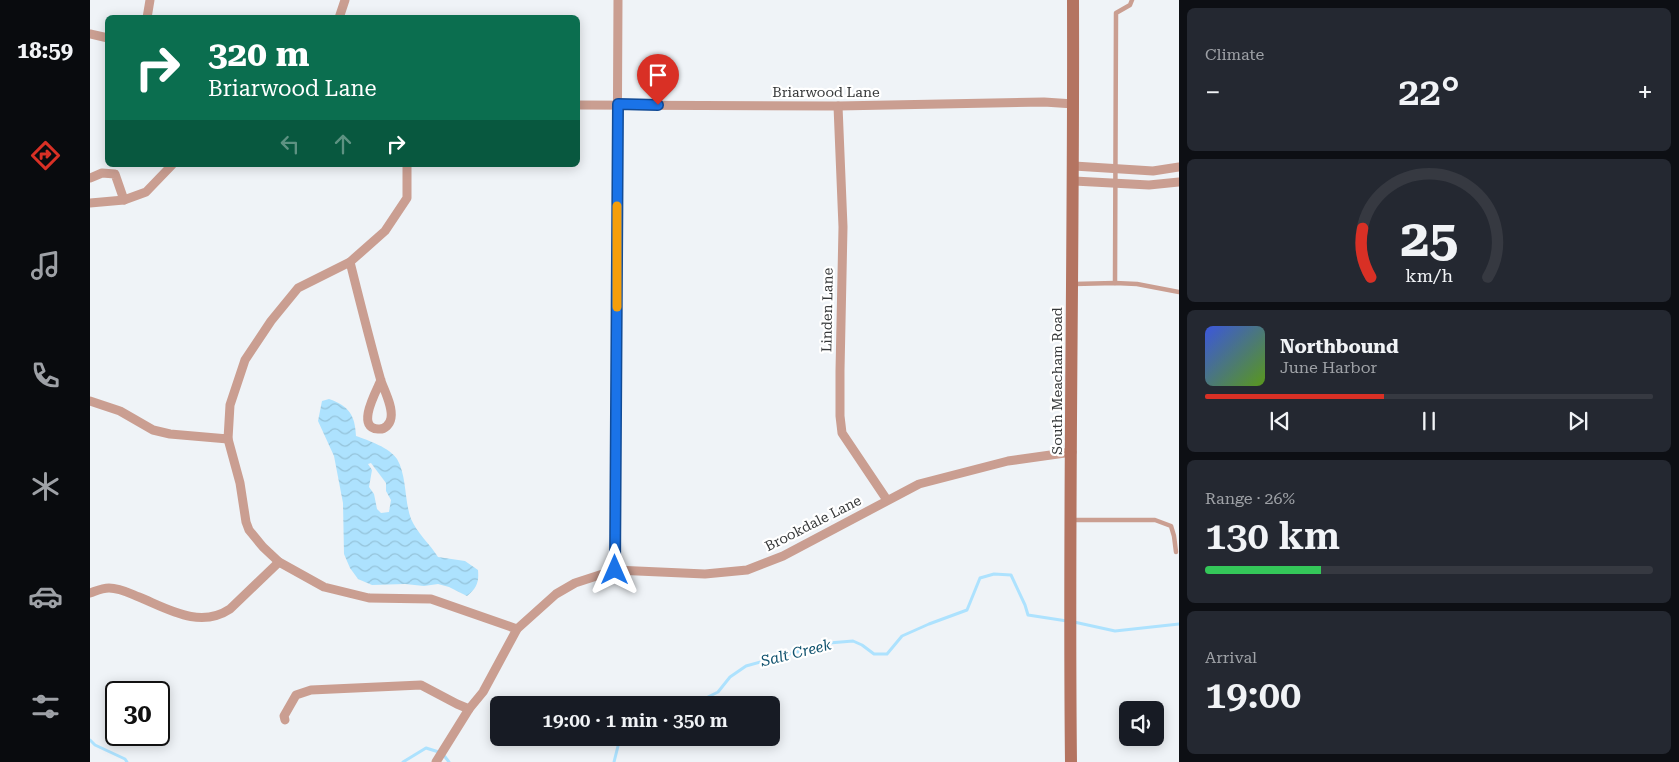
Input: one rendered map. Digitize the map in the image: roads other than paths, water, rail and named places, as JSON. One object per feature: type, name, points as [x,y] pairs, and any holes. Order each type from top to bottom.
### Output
[{"type":"main road","name":"South Meacham Road","points":[[1071,762],[1073,0]]},
{"type":"street","points":[[148,15],[150,0]]},
{"type":"street","points":[[340,15],[345,0]]},
{"type":"street","points":[[615,570],[618,0]]},
{"type":"street","points":[[90,34],[105,37]]},
{"type":"street","name":"Briarwood Lane","points":[[580,105],[838,106],[1044,102],[1074,104]]},
{"type":"street","name":"Linden Lane","points":[[838,106],[843,227],[840,372],[842,433],[887,500]]},
{"type":"street","points":[[1074,166],[1152,171],[1179,167]]},
{"type":"street","points":[[90,203],[124,200],[146,192],[170,167]]},
{"type":"street","points":[[407,167],[407,198],[386,232],[350,262],[298,288],[271,321],[245,360],[230,405],[228,439],[240,483],[246,522],[249,530],[263,547],[279,562],[324,587],[369,598],[431,599],[517,630]]},
{"type":"street","points":[[90,178],[102,173],[114,174],[124,200]]},
{"type":"street","points":[[1074,181],[1149,185],[1179,182]]},
{"type":"street","points":[[350,262],[392,417],[385,428],[378,430],[371,426],[367,415],[381,380]]},
{"type":"street","points":[[90,401],[120,411],[153,430],[170,434],[228,439]]},
{"type":"street","name":"Brookdale Lane","points":[[436,762],[469,708],[488,684],[517,630],[556,594],[574,583],[615,570],[705,574],[747,570],[783,556],[919,484],[953,474],[1008,462],[1072,452]]},
{"type":"street","points":[[90,593],[102,589],[116,589],[178,614],[197,618],[211,618],[223,614],[230,609],[279,562]]},
{"type":"street","points":[[285,720],[284,716],[296,695],[311,690],[421,685],[457,704],[469,708]]},
{"type":"lane","points":[[1115,283],[1116,12],[1130,5],[1132,0]]},
{"type":"lane","points":[[1073,284],[1137,284],[1179,292]]},
{"type":"lane","points":[[1071,520],[1155,520],[1170,526],[1174,536],[1176,552]]},
{"type":"water","points":[[329,399],[346,408],[354,422],[356,436],[384,448],[397,459],[402,473],[411,519],[420,534],[438,557],[465,561],[478,570],[477,584],[467,596],[438,584],[424,586],[405,584],[372,585],[358,579],[350,568],[344,554],[343,503],[334,456],[318,421],[322,401]],"holes":[[[371,463],[386,483],[386,491],[391,500],[389,512],[381,513],[377,509],[374,494],[369,487],[372,470],[368,464]]]},
{"type":"waterway","name":"Salt Creek","points":[[710,696],[718,692],[730,677],[746,666],[829,643],[853,641],[874,654],[887,654],[902,636],[967,610],[980,578],[994,574],[1011,575],[1028,615],[1067,621]]},
{"type":"waterway","name":"Salt Creek","points":[[1074,622],[1115,631],[1179,624]]},
{"type":"waterway","name":"Salt Creek","points":[[90,740],[95,745],[125,759],[127,762]]},
{"type":"waterway","name":"Salt Creek","points":[[614,762],[618,746]]},
{"type":"waterway","name":"Salt Creek","points":[[403,762],[426,748],[442,753],[449,762]]}]
